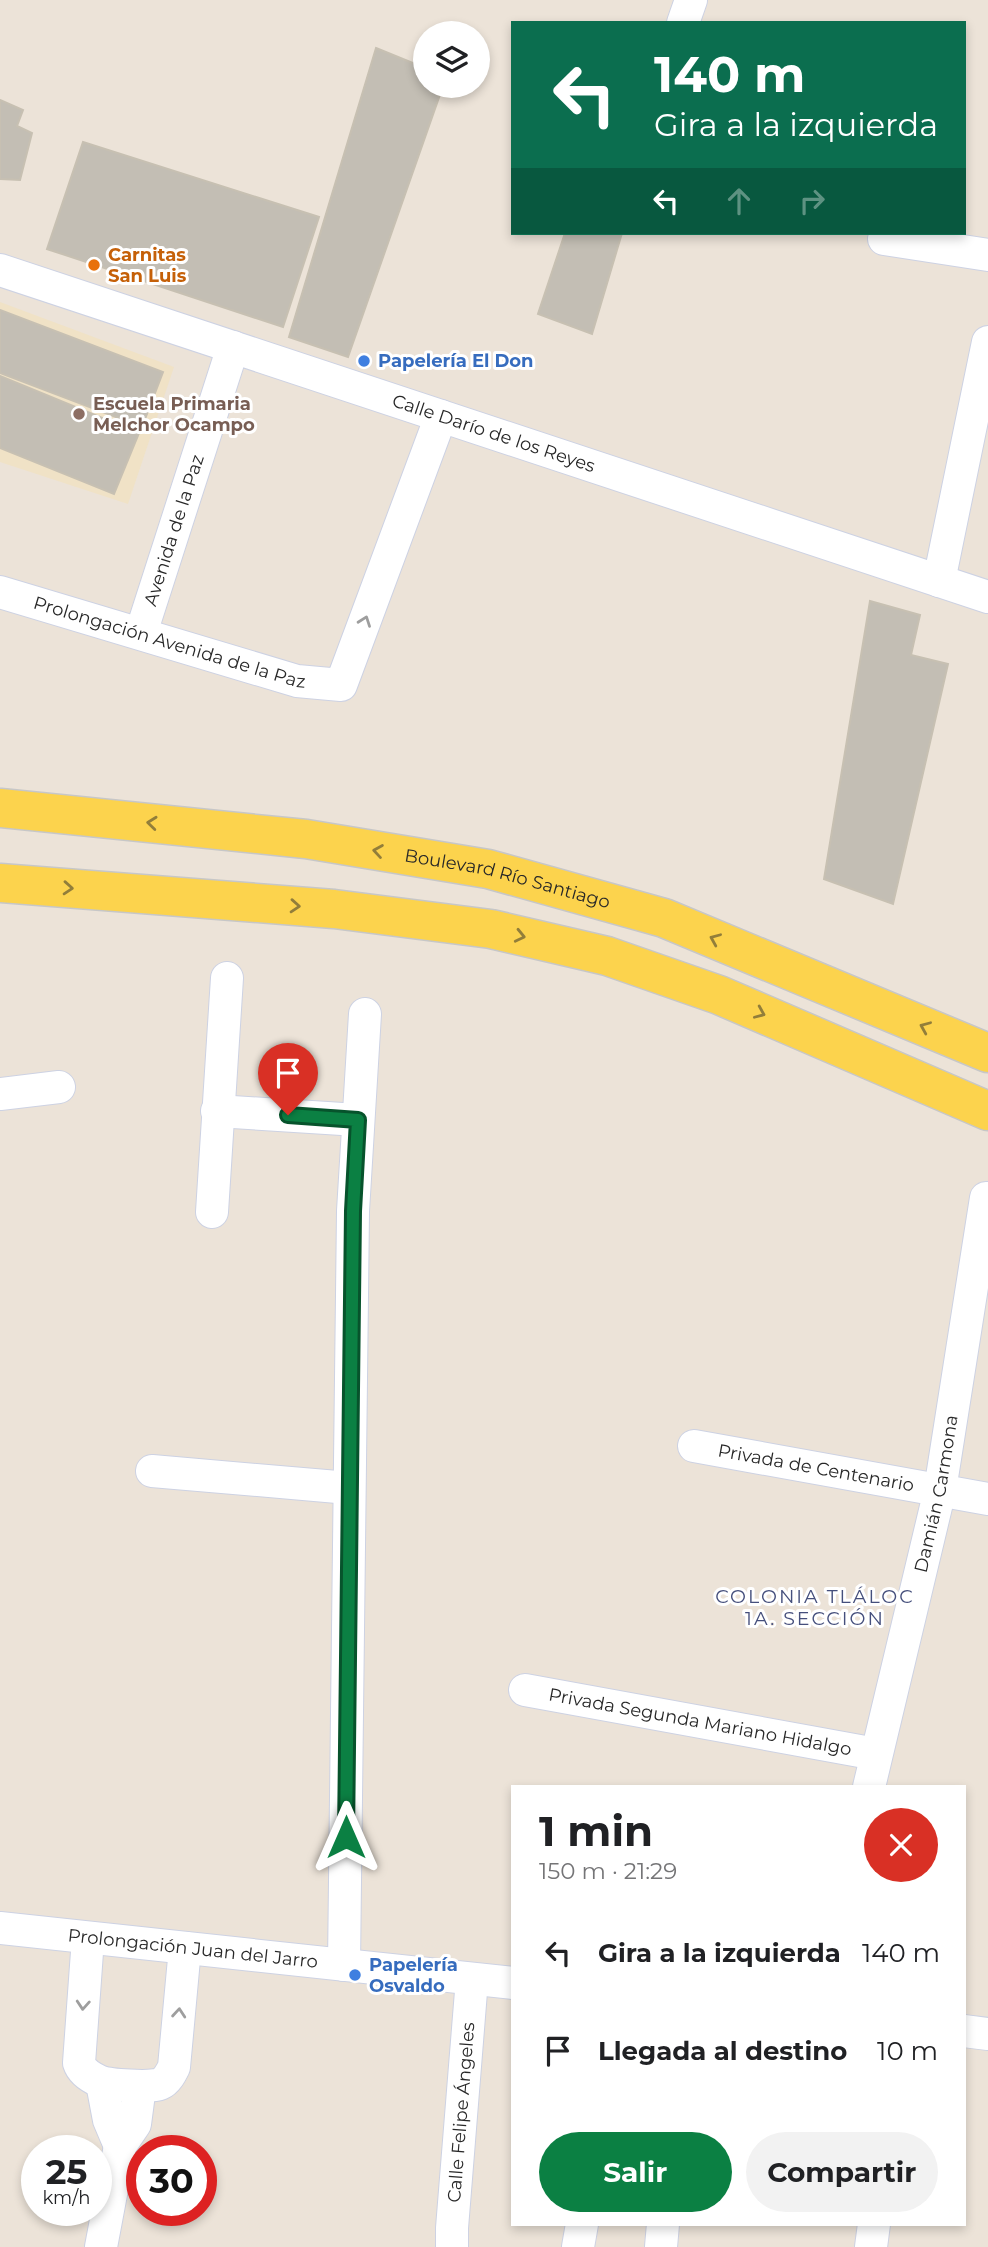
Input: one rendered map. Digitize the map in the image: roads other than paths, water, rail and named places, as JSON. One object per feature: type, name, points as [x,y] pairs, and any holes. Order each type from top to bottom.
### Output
[{"type":"main road","name":"Boulevard Río Santiago","points":[[0,808],[306,839],[488,869],[664,918],[988,1053]]},
{"type":"main road","points":[[0,883],[334,909],[491,929],[607,956],[719,995],[988,1111]]},
{"type":"street","points":[[684,21],[691,0]]},
{"type":"street","points":[[884,239],[988,255]]},
{"type":"street","name":"Calle Darío de los Reyes","points":[[0,270],[988,597]]},
{"type":"street","points":[[939,581],[988,342]]},
{"type":"street","name":"Avenida de la Paz","points":[[141,633],[233,347]]},
{"type":"street","name":"Prolongación Avenida de la Paz","points":[[0,592],[298,681],[341,685],[441,416]]},
{"type":"street","points":[[212,1212],[227,978]]},
{"type":"street","points":[[344,1965],[353,1211],[365,1014]]},
{"type":"street","points":[[0,1094],[59,1087]]},
{"type":"street","points":[[217,1111],[358,1120]]},
{"type":"street","name":"Damián Carmona","points":[[869,1785],[940,1490],[986,1198]]},
{"type":"street","name":"Privada de Centenario","points":[[694,1446],[988,1499]]},
{"type":"street","points":[[152,1471],[349,1488]]},
{"type":"street","name":"Privada Segunda Mariano Hidalgo","points":[[525,1690],[876,1755]]},
{"type":"street","name":"Prolongación Juan del Jarro","points":[[0,1928],[511,1983]]},
{"type":"street","points":[[88,1938],[79,2063],[82,2071],[102,2082],[140,2086],[159,2085],[169,2077],[174,2067],[185,1948]]},
{"type":"street","name":"Calle Felipe Ángeles","points":[[452,2247],[472,1979]]},
{"type":"street","points":[[966,2031],[988,2034]]},
{"type":"street","points":[[102,2082],[108,2120],[120,2146]]},
{"type":"street","points":[[101,2247],[120,2146],[135,2124],[140,2086]]},
{"type":"street","points":[[578,2247],[582,2226]]},
{"type":"street","points":[[660,2247],[663,2226]]},
{"type":"street","points":[[871,2247],[874,2226]]},
{"type":"place","name":"Carnitas San Luis","points":[[94,265]]},
{"type":"place","name":"Papelería El Don","points":[[364,361]]},
{"type":"place","name":"Escuela Primaria Melchor Ocampo","points":[[79,414]]},
{"type":"place","name":"Papelería Osvaldo","points":[[355,1975]]},
{"type":"district","name":"COLONIA TLÁLOC 1A. SECCIÓN","points":[[815,1607]]}]
